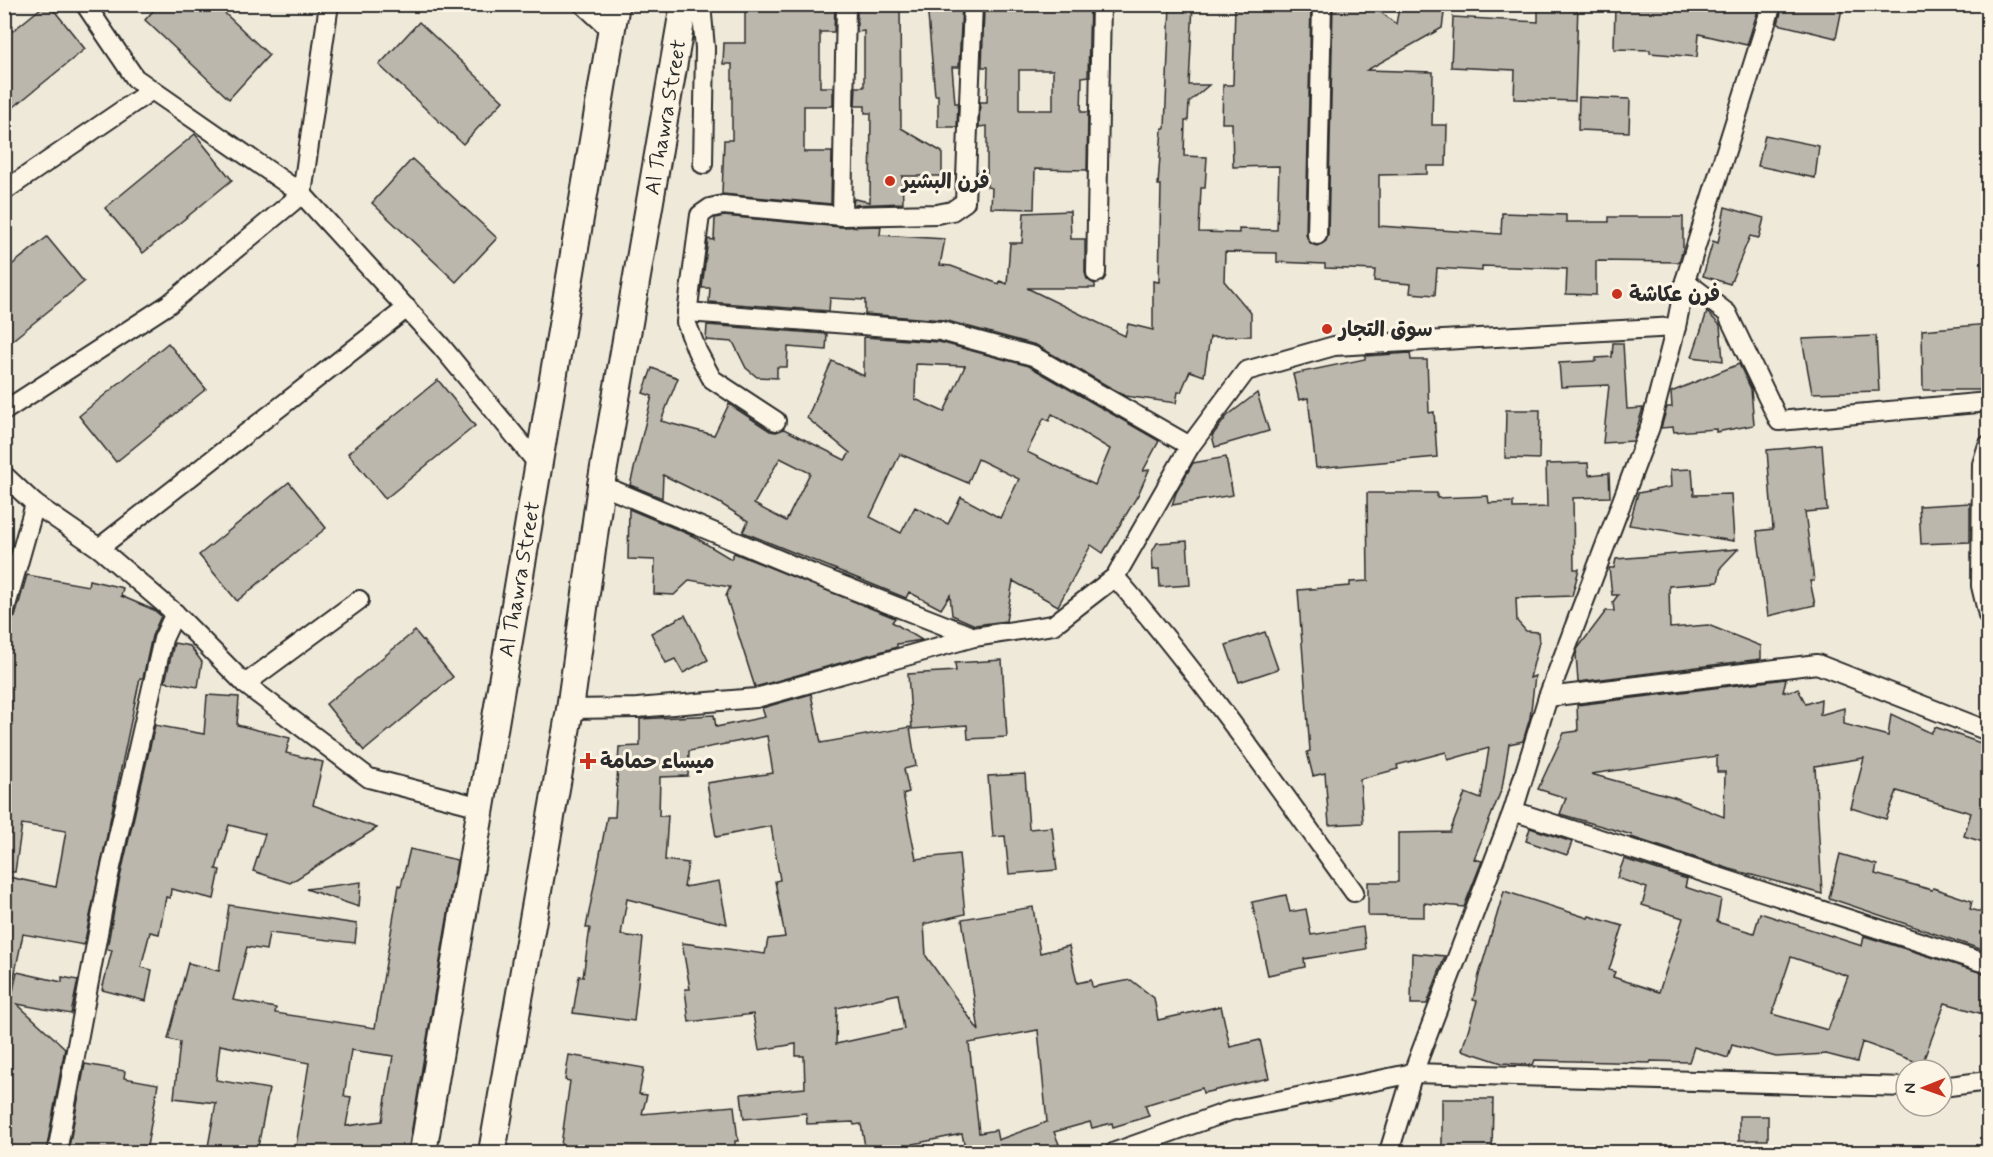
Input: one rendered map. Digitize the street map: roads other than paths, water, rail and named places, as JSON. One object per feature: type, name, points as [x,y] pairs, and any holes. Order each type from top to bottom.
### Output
[{"type":"main road","name":"Al Thawra Street","points":[[423,1152],[616,4]]},
{"type":"main road","name":"Al Thawra Street","points":[[492,1152],[570,709],[601,485],[684,4]]},
{"type":"street","points":[[85,4],[135,78],[302,194],[408,308],[539,465]]},
{"type":"street","points":[[4,411],[169,304],[302,194],[329,4]]},
{"type":"street","points":[[583,4],[612,31]]},
{"type":"street","points":[[701,4],[705,48],[703,164]]},
{"type":"street","points":[[842,216],[846,4]]},
{"type":"street","points":[[776,421],[712,380],[693,341],[686,322],[700,215],[710,208],[723,205],[842,216],[937,214],[952,211],[965,201],[973,4]]},
{"type":"street","points":[[1096,273],[1101,4]]},
{"type":"street","points":[[1317,235],[1322,4]]},
{"type":"street","points":[[1389,1152],[1413,1074],[1513,811],[1548,697],[1650,427],[1676,327],[1684,281],[1772,4]]},
{"type":"street","points":[[4,191],[152,90]]},
{"type":"street","points":[[1684,281],[1727,313],[1779,421],[1989,402]]},
{"type":"street","points":[[99,548],[408,308]]},
{"type":"street","points":[[687,312],[941,331],[1033,356],[1190,446]]},
{"type":"street","points":[[570,709],[637,708],[756,698],[974,637],[1053,625],[1115,577],[1190,446],[1246,371],[1334,346],[1676,327]]},
{"type":"street","points":[[1989,445],[1982,464],[1981,575],[1989,615]]},
{"type":"street","points":[[4,475],[35,504],[99,548],[175,613],[245,684],[369,778],[481,807]]},
{"type":"street","points":[[601,485],[813,574],[974,637]]},
{"type":"street","points":[[4,613],[35,504]]},
{"type":"street","points":[[1115,577],[1172,643],[1354,892]]},
{"type":"street","points":[[245,684],[359,600]]},
{"type":"street","points":[[57,1152],[108,880],[163,639],[175,613]]},
{"type":"street","points":[[1548,697],[1817,664],[1989,731]]},
{"type":"street","points":[[1513,811],[1989,964]]},
{"type":"street","points":[[1115,1152],[1230,1111],[1413,1074],[1894,1088]]},
{"type":"street","points":[[1954,1085],[1989,1081]]},
{"type":"place","name":"فرن البشير","points":[[890,181]]},
{"type":"place","name":"فرن عكاشة","points":[[1617,294]]},
{"type":"place","name":"سوق التجار","points":[[1327,329]]},
{"type":"place","name":"ميساء حمامة","points":[[588,761]]}]
